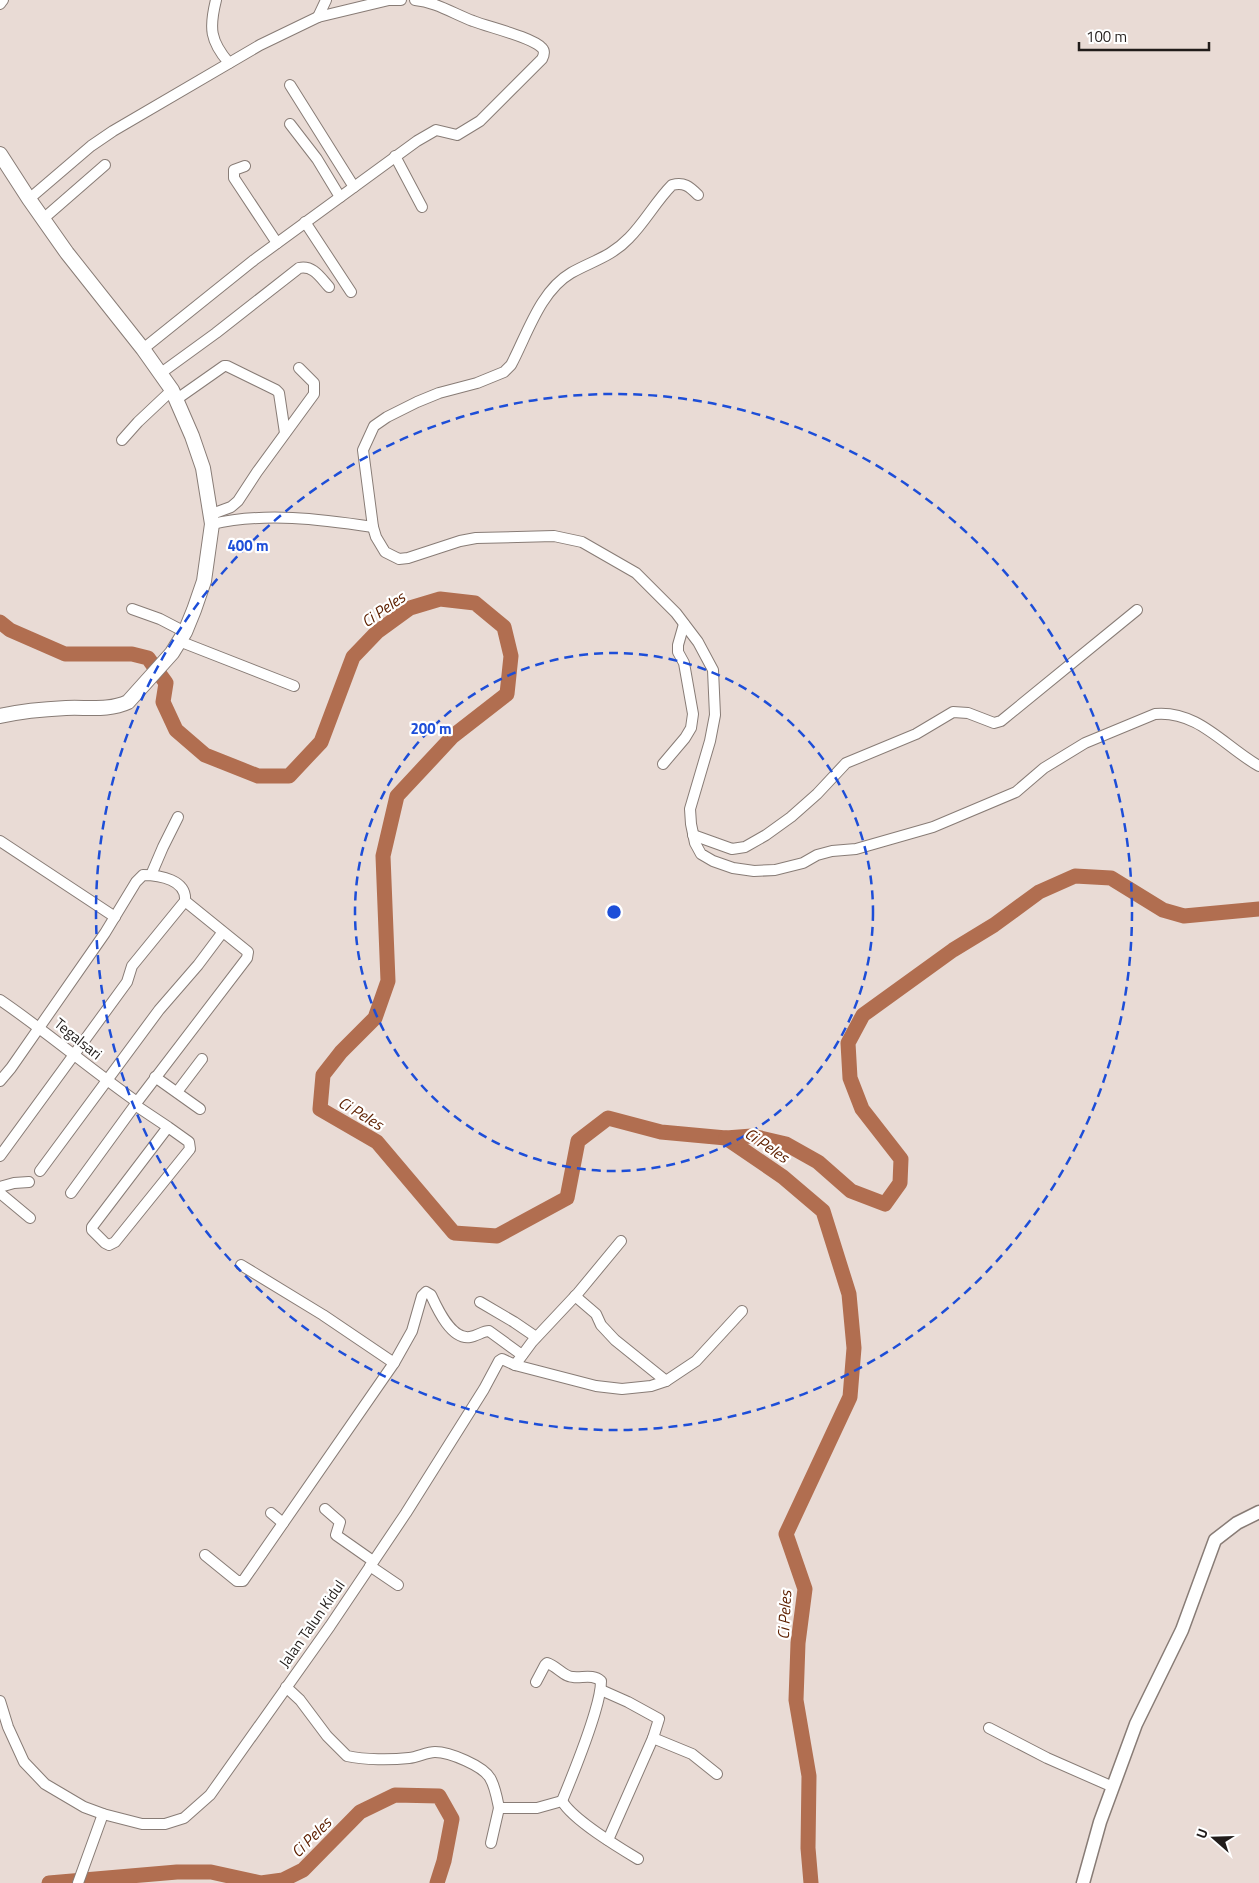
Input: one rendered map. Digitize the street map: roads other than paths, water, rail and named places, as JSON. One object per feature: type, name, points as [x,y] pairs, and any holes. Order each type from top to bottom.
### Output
[{"type":"main road","points":[[0,154],[67,253],[142,349],[175,395],[203,468],[212,519],[204,581],[194,610],[179,642],[128,702],[118,706],[20,712],[0,716]]},
{"type":"street","points":[[0,4],[3,0]]},
{"type":"street","points":[[216,0],[212,37],[219,51],[229,63]]},
{"type":"street","points":[[318,17],[326,0]]},
{"type":"street","points":[[29,199],[91,146],[113,131],[260,44],[318,17],[389,0],[401,0]]},
{"type":"street","points":[[142,349],[276,243],[395,156],[436,130],[457,135],[480,121],[540,63],[544,52],[542,48],[531,42],[431,4],[415,0]]},
{"type":"street","points":[[290,85],[354,187]]},
{"type":"street","points":[[290,124],[317,159],[340,197]]},
{"type":"street","points":[[395,156],[422,207]]},
{"type":"street","points":[[43,218],[105,164]]},
{"type":"street","points":[[245,166],[234,170],[234,178],[276,243]]},
{"type":"street","points":[[698,194],[688,185],[681,183],[672,185],[628,239],[608,256],[570,274],[556,286],[541,305],[511,365],[504,372],[461,389],[417,402],[378,422],[363,450],[373,527],[376,537],[385,552],[399,560],[460,541],[476,538],[541,536],[568,538],[582,542],[636,573],[676,613],[698,642],[713,670],[716,715],[690,809],[691,824],[695,843],[701,854],[732,868],[754,871],[775,870],[803,863],[817,855],[832,851],[856,849],[958,818],[1016,792],[1044,768],[1084,743],[1156,714],[1168,713],[1198,723],[1259,766]]},
{"type":"street","points":[[305,222],[352,292]]},
{"type":"street","points":[[161,374],[299,268],[314,270],[329,287]]},
{"type":"street","points":[[122,440],[138,422],[175,395],[224,366],[228,366],[279,393],[285,433]]},
{"type":"street","points":[[212,519],[231,507],[238,500],[314,394],[314,383],[299,368]]},
{"type":"street","points":[[212,519],[287,518],[373,527]]},
{"type":"street","points":[[132,609],[160,619],[179,642],[294,686]]},
{"type":"street","points":[[693,835],[732,849],[745,847],[766,835],[790,817],[817,794],[846,763],[916,734],[954,712],[968,713],[994,723],[1001,721],[1137,610]]},
{"type":"street","points":[[663,764],[686,738],[691,728],[693,714],[684,663],[678,652],[684,624]]},
{"type":"street","points":[[151,875],[178,817]]},
{"type":"street","points":[[0,841],[115,916]]},
{"type":"street","points":[[0,1081],[40,1027],[136,882],[143,875],[151,875],[182,886],[185,901],[132,966],[127,982],[72,1054],[0,1156]]},
{"type":"street","points":[[71,1193],[155,1077],[247,958],[248,952],[222,933],[185,901]]},
{"type":"street","points":[[40,1171],[158,1010],[192,973],[222,933]]},
{"type":"street","name":"Tegalsari","points":[[0,1000],[40,1027],[72,1054],[189,1142],[190,1149],[114,1242],[109,1245],[105,1243],[94,1232],[92,1227],[168,1127]]},
{"type":"street","points":[[178,1092],[202,1059]]},
{"type":"street","points":[[155,1077],[200,1109]]},
{"type":"street","points":[[0,1187],[14,1183],[29,1182]]},
{"type":"street","points":[[0,1194],[30,1218]]},
{"type":"street","points":[[621,1241],[576,1296],[536,1337],[515,1364],[596,1386],[622,1389],[651,1386],[666,1380],[696,1361],[742,1311]]},
{"type":"street","points":[[242,1265],[323,1315],[394,1363]]},
{"type":"street","points":[[205,1555],[238,1581],[243,1581],[394,1363],[412,1331],[422,1296],[426,1292],[431,1295],[447,1325],[458,1334],[468,1337],[489,1331],[522,1355]]},
{"type":"street","points":[[576,1296],[596,1314],[601,1325],[615,1340],[666,1380]]},
{"type":"street","points":[[480,1302],[536,1337]]},
{"type":"street","name":"Jalan Talun Kidul","points":[[0,1701],[8,1727],[24,1762],[45,1784],[84,1807],[142,1824],[165,1824],[184,1818],[210,1795],[372,1563],[444,1454],[499,1361],[502,1360],[515,1364]]},
{"type":"street","points":[[325,1509],[340,1522],[336,1535],[398,1585]]},
{"type":"street","points":[[1083,1883],[1100,1822],[1136,1724],[1182,1630],[1215,1540],[1237,1523],[1259,1512]]},
{"type":"street","points":[[270,1513],[283,1523]]},
{"type":"street","points":[[536,1682],[545,1665],[550,1664],[572,1677],[588,1676],[598,1678],[601,1681],[602,1690],[582,1752],[562,1801],[564,1806],[584,1823],[638,1860]]},
{"type":"street","points":[[286,1687],[300,1700],[327,1736],[345,1755],[350,1757],[400,1759],[434,1752],[444,1753],[460,1758],[482,1769],[492,1782],[499,1808],[491,1843]]},
{"type":"street","points":[[602,1690],[659,1717],[653,1738],[608,1840]]},
{"type":"street","points":[[989,1728],[1047,1758],[1112,1787]]},
{"type":"street","points":[[653,1738],[692,1754],[717,1774]]},
{"type":"street","points":[[499,1808],[537,1808],[562,1801]]},
{"type":"street","points":[[78,1883],[104,1814]]},
{"type":"waterway","name":"Ci Peles","points":[[0,622],[10,630],[65,654],[132,654],[148,658],[166,683],[163,702],[176,730],[205,755],[258,776],[289,776],[321,742],[353,657],[377,632],[410,608],[440,599],[475,603],[504,627],[511,656],[507,694],[453,736],[397,796],[383,856],[388,981],[375,1018],[341,1052],[323,1075],[320,1109],[377,1142],[454,1233],[497,1236],[567,1198],[578,1141],[608,1118],[661,1132],[726,1138],[783,1177],[823,1211],[849,1294],[854,1348],[850,1397],[786,1534],[805,1589],[798,1643],[796,1700],[809,1776],[808,1848],[811,1883]]},
{"type":"waterway","points":[[726,1138],[752,1136],[786,1144],[818,1162],[851,1191],[885,1204],[900,1183],[901,1159],[862,1109],[850,1078],[848,1043],[863,1015],[953,950],[994,925],[1039,892],[1075,876],[1111,878],[1163,910],[1184,916],[1259,909]]},
{"type":"waterway","name":"Ci Peles","points":[[49,1883],[177,1872],[211,1872],[261,1883],[283,1880],[303,1870],[360,1812],[395,1795],[439,1796],[452,1819],[444,1861],[437,1883]]}]
